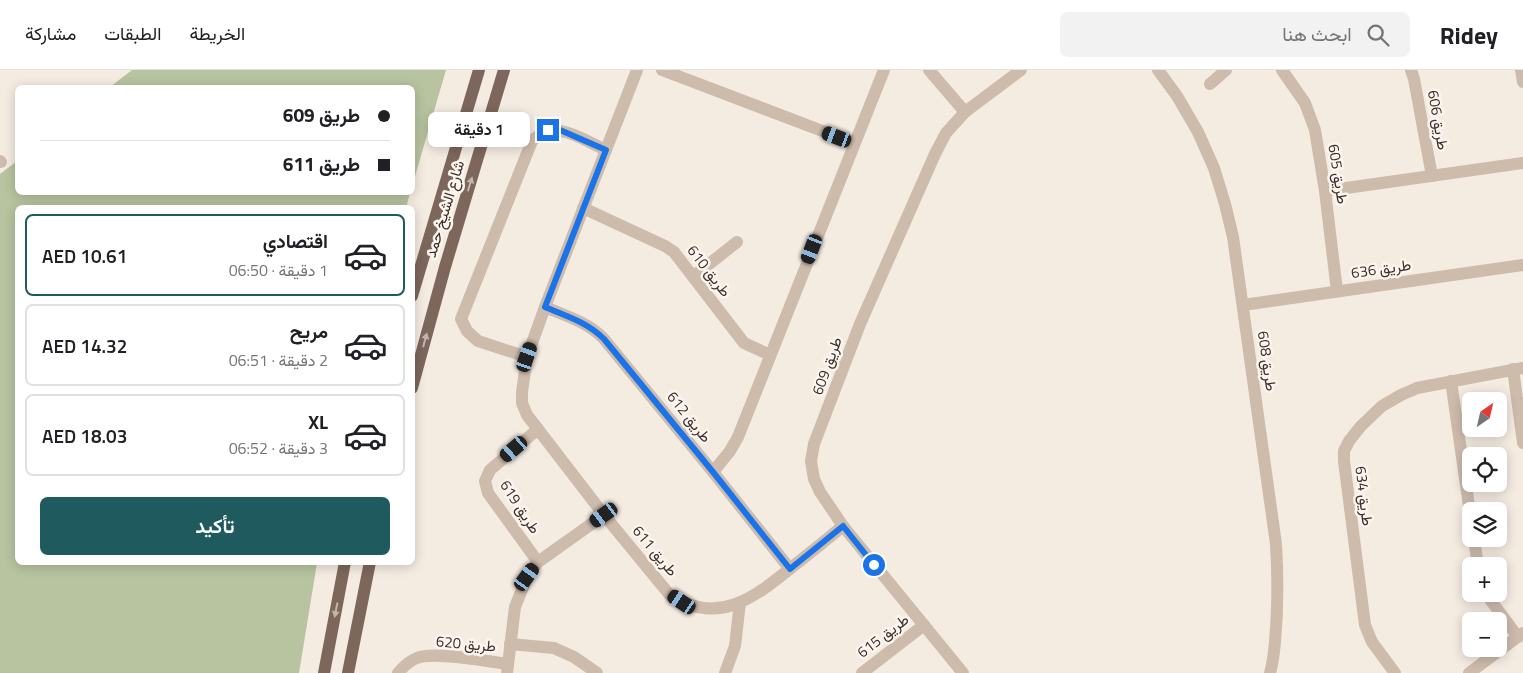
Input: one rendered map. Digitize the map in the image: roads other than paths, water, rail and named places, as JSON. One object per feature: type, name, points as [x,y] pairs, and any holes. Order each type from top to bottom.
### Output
[{"type":"main road","name":"شارع الشيخ حمد","points":[[415,286],[479,70]]},
{"type":"main road","name":"شارع الشيخ حمد","points":[[415,377],[504,70]]},
{"type":"main road","points":[[324,673],[345,565]]},
{"type":"main road","points":[[348,673],[369,565]]},
{"type":"street","name":"طريق 611","points":[[637,70],[527,357],[522,392],[522,403],[527,415],[604,515],[669,594],[682,602],[698,608],[720,608],[758,594],[843,526]]},
{"type":"street","points":[[662,70],[854,143]]},
{"type":"street","points":[[713,472],[730,451],[738,437],[884,70]]},
{"type":"street","points":[[929,70],[965,112]]},
{"type":"street","name":"طريق 609","points":[[963,673],[843,526],[820,492],[814,479],[811,462],[814,444],[860,324],[946,133],[965,112],[1021,70]]},
{"type":"street","name":"طريق 608","points":[[1158,70],[1177,96],[1198,132],[1214,168],[1233,237],[1276,544],[1277,620],[1270,673]]},
{"type":"street","points":[[1210,84],[1226,70]]},
{"type":"street","name":"طريق 605","points":[[1282,70],[1305,103],[1314,130],[1325,191],[1337,291]]},
{"type":"street","name":"طريق 606","points":[[1411,70],[1432,176]]},
{"type":"street","points":[[1521,70],[1523,82]]},
{"type":"street","points":[[527,357],[478,341],[467,331],[461,318],[532,141],[548,130],[560,130],[606,150]]},
{"type":"street","points":[[1325,191],[1523,163]]},
{"type":"street","name":"طريق 610","points":[[583,208],[674,252],[744,343],[770,354]]},
{"type":"street","points":[[694,276],[737,242]]},
{"type":"street","name":"طريق 636","points":[[1243,305],[1523,265]]},
{"type":"street","name":"طريق 612","points":[[545,307],[596,330],[790,569]]},
{"type":"street","name":"طريق 634","points":[[1395,673],[1372,642],[1365,625],[1344,461],[1344,450],[1349,441],[1361,426],[1382,406],[1417,388],[1518,369],[1523,443]]},
{"type":"street","points":[[1451,381],[1468,502]]},
{"type":"street","name":"طريق 619","points":[[538,429],[490,470],[485,481],[488,493],[538,562]]},
{"type":"street","points":[[507,668],[515,607],[527,577],[538,562],[604,515]]},
{"type":"street","points":[[725,673],[735,646],[740,602]]},
{"type":"street","points":[[1470,673],[1521,635],[1493,602]]},
{"type":"street","name":"طريق 615","points":[[868,671],[924,624]]},
{"type":"street","points":[[510,644],[554,648],[574,657],[597,673]]},
{"type":"street","name":"طريق 620","points":[[398,673],[418,658],[436,656],[507,668]]}]
